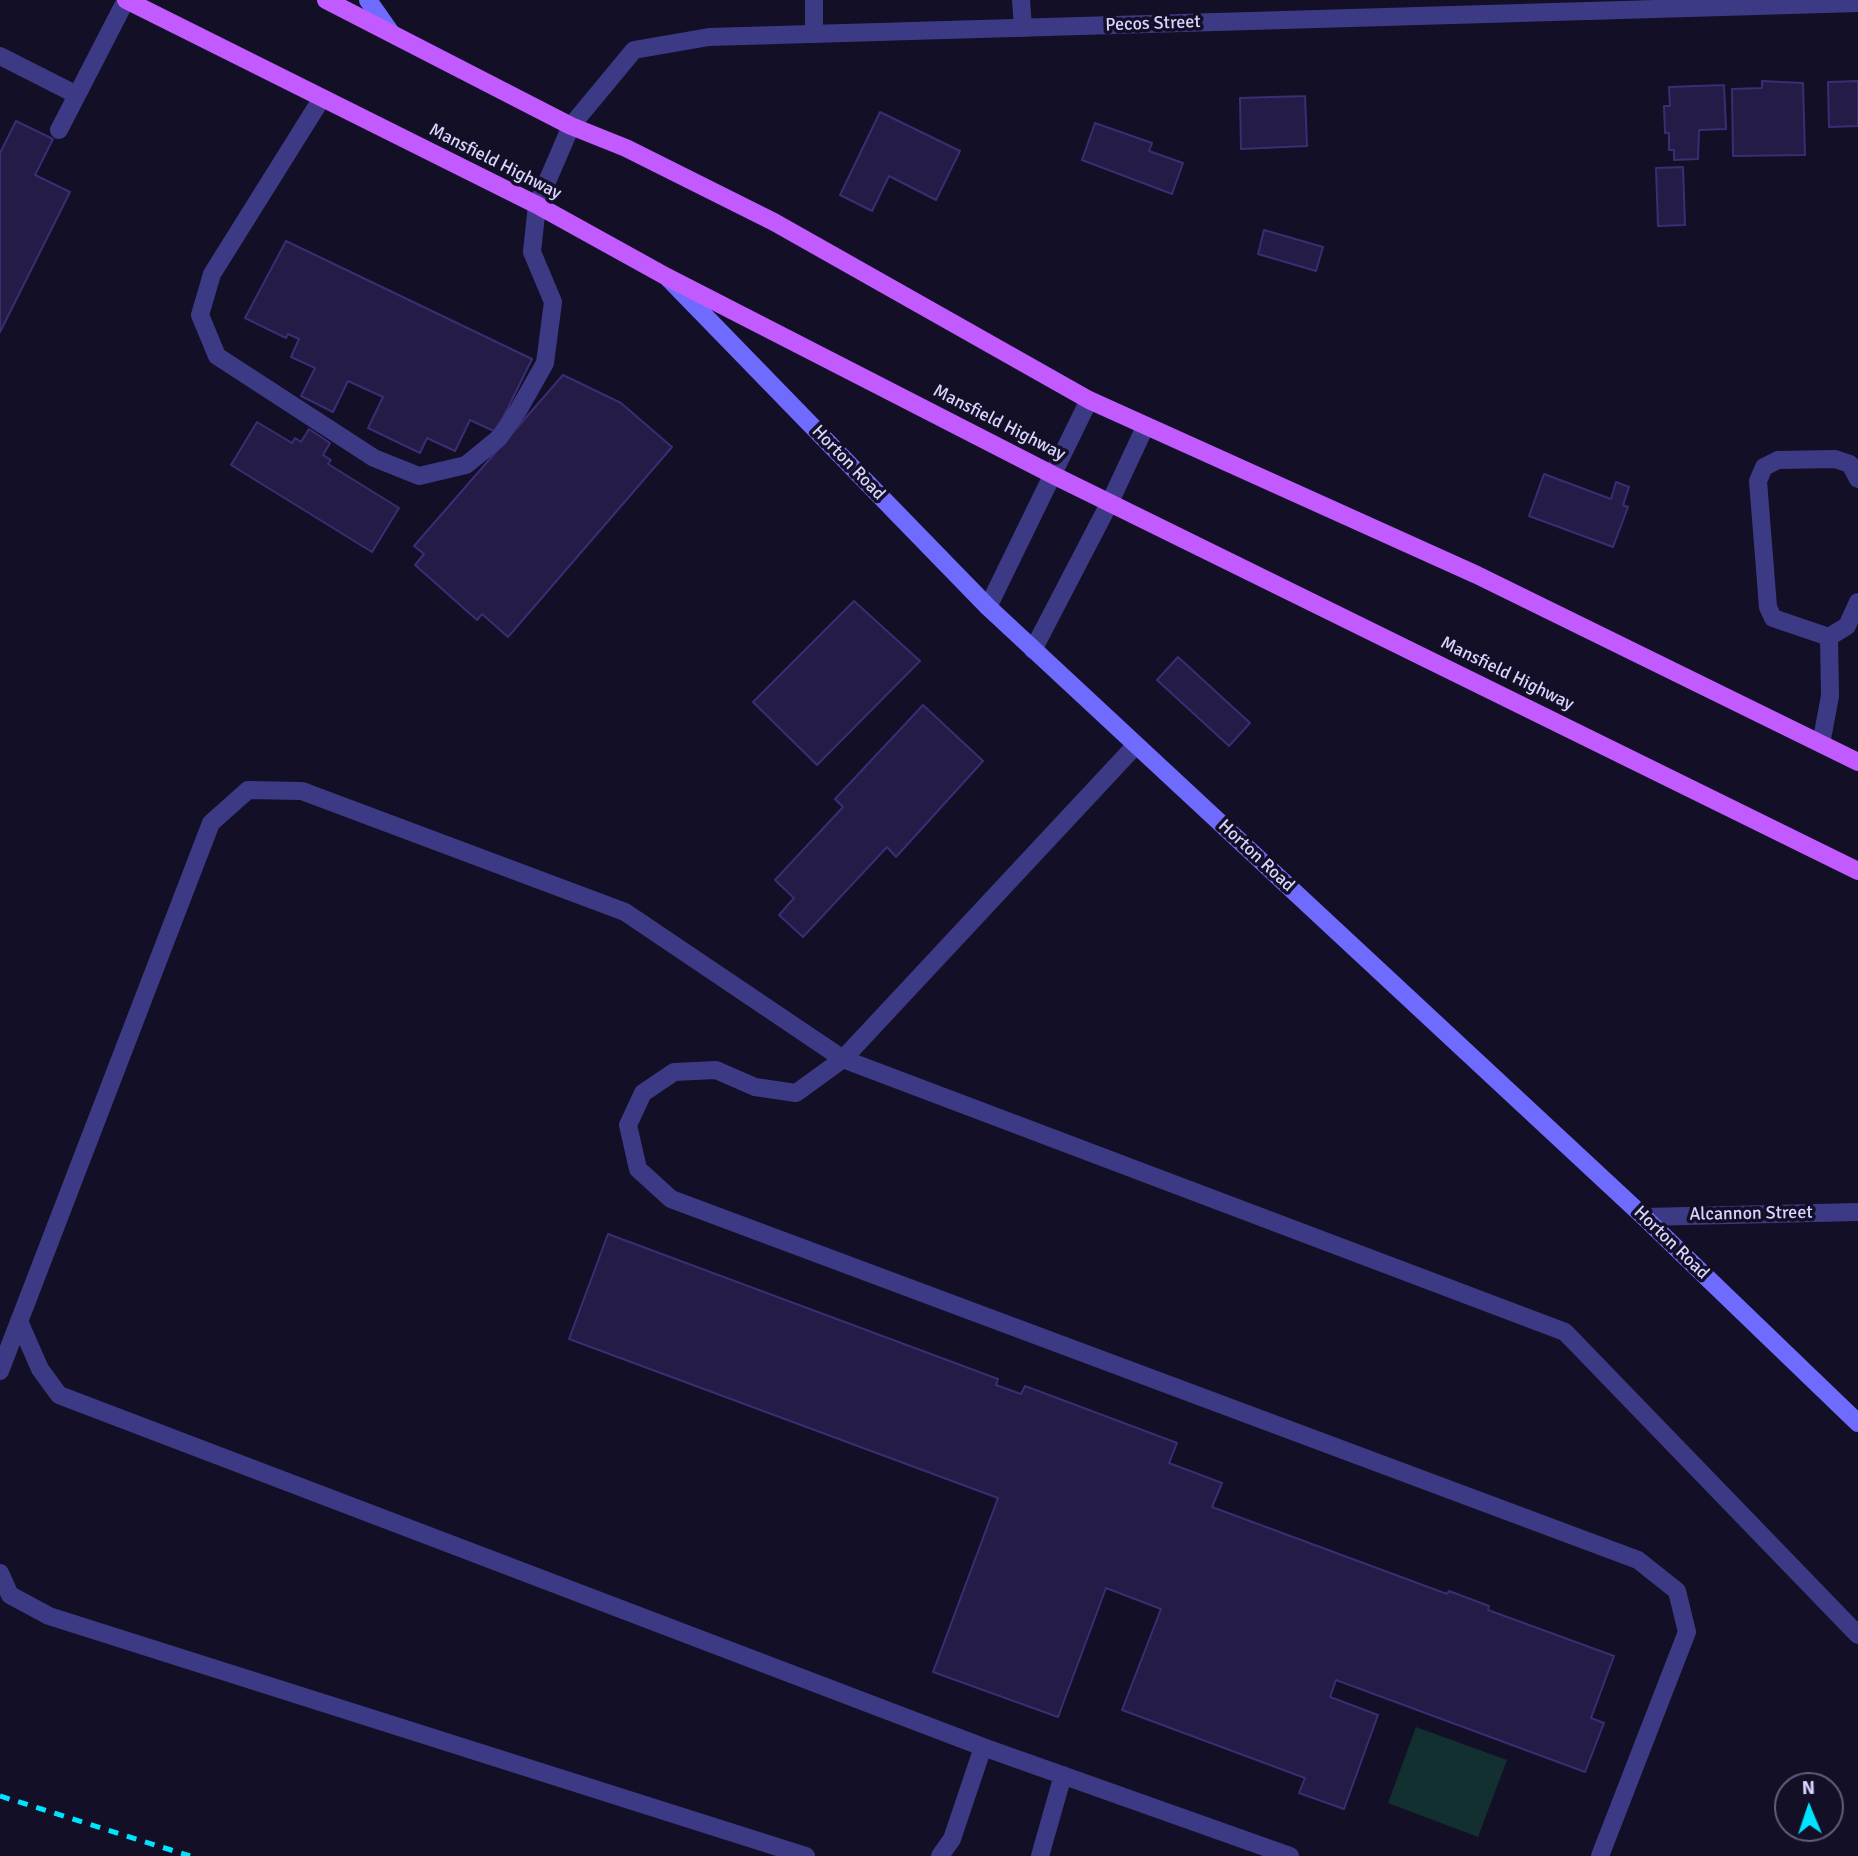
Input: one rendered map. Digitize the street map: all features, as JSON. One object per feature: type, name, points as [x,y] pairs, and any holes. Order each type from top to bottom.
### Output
[{"type":"main road","name":"Mansfield Highway","points":[[126,0],[537,205],[667,277],[1055,476],[1858,871]]},
{"type":"main road","points":[[326,0],[571,126],[626,148],[774,222],[1089,400],[1477,575],[1858,762]]},
{"type":"street","points":[[59,130],[126,0]]},
{"type":"street","points":[[368,0],[391,33]]},
{"type":"street","points":[[814,0],[814,34]]},
{"type":"street","points":[[1021,0],[1023,28]]},
{"type":"street","name":"Pecos Street","points":[[322,98],[212,274],[200,315],[217,356],[374,458],[419,476],[466,465],[499,438],[545,363],[553,302],[532,252],[537,205],[571,126],[634,50],[709,37],[1858,3]]},
{"type":"street","points":[[0,56],[77,95]]},
{"type":"street","name":"Horton Road","points":[[667,277],[988,607],[1644,1217],[1858,1423]]},
{"type":"street","points":[[988,607],[1055,476],[1089,400]]},
{"type":"street","points":[[1033,650],[1110,502],[1144,427]]},
{"type":"street","points":[[1858,479],[1850,464],[1835,458],[1778,460],[1763,467],[1758,481],[1768,607],[1773,618],[1829,637],[1847,626],[1858,602]]},
{"type":"street","points":[[1821,744],[1830,696],[1829,637]]},
{"type":"street","points":[[1136,745],[843,1059],[796,1093],[755,1087],[716,1070],[674,1072],[643,1093],[628,1125],[638,1170],[671,1199],[1638,1560],[1676,1591],[1686,1632],[1600,1856]]},
{"type":"street","points":[[0,1371],[211,823],[248,790],[302,791],[625,912],[843,1059],[1565,1332],[1858,1635]]},
{"type":"street","name":"Alcannon Street","points":[[1644,1217],[1858,1212]]},
{"type":"street","points":[[19,1321],[40,1369],[59,1395],[983,1747],[1290,1856]]},
{"type":"street","points":[[0,1573],[10,1595],[49,1616],[806,1856]]},
{"type":"street","points":[[940,1856],[952,1839],[983,1747]]},
{"type":"street","points":[[1040,1856],[1063,1776]]},
{"type":"green space","points":[[1416,1727],[1507,1760],[1478,1837],[1388,1803]]},
{"type":"building","points":[[1762,81],[1803,83],[1805,155],[1733,156],[1732,89],[1762,88]]},
{"type":"building","points":[[1858,81],[1858,126],[1829,127],[1828,82]]},
{"type":"building","points":[[1724,85],[1726,129],[1699,130],[1698,159],[1674,160],[1674,150],[1669,150],[1669,133],[1665,133],[1664,106],[1670,106],[1669,87]]},
{"type":"building","points":[[1305,96],[1307,146],[1241,149],[1240,98]]},
{"type":"building","points":[[880,112],[960,151],[936,200],[889,176],[872,211],[840,195]]},
{"type":"building","points":[[16,121],[53,139],[35,175],[70,192],[0,332],[0,153]]},
{"type":"building","points":[[1095,123],[1152,143],[1149,151],[1183,163],[1172,194],[1082,160]]},
{"type":"building","points":[[1683,167],[1685,225],[1658,226],[1656,168]]},
{"type":"building","points":[[1264,230],[1323,247],[1316,271],[1258,254]]},
{"type":"building","points":[[286,241],[532,359],[496,432],[470,420],[455,451],[427,438],[420,453],[368,428],[383,397],[348,381],[333,412],[301,396],[315,368],[291,357],[299,339],[288,334],[286,338],[245,318]]},
{"type":"building","points":[[563,375],[621,403],[672,447],[508,637],[482,614],[477,620],[415,565],[424,554],[414,546]]},
{"type":"building","points":[[257,422],[292,443],[295,438],[301,442],[309,429],[330,443],[323,455],[331,460],[328,464],[399,508],[372,552],[231,465]]},
{"type":"building","points":[[1544,474],[1611,499],[1616,482],[1629,487],[1623,505],[1628,507],[1613,547],[1529,516]]},
{"type":"building","points":[[854,601],[920,661],[817,765],[753,702]]},
{"type":"building","points":[[1178,657],[1250,723],[1229,746],[1157,680]]},
{"type":"building","points":[[923,705],[983,761],[896,857],[887,847],[803,937],[779,915],[794,898],[775,880],[843,807],[835,799]]},
{"type":"building","points":[[608,1234],[998,1379],[996,1385],[1021,1394],[1025,1386],[1177,1443],[1169,1463],[1222,1483],[1212,1507],[1447,1594],[1449,1591],[1489,1606],[1488,1610],[1614,1656],[1591,1718],[1604,1723],[1585,1772],[1336,1680],[1330,1697],[1378,1715],[1344,1809],[1299,1793],[1305,1778],[1122,1710],[1161,1609],[1106,1588],[1058,1717],[933,1672],[998,1498],[569,1339]]},
{"type":"railway","points":[[0,1796],[190,1856]]}]
